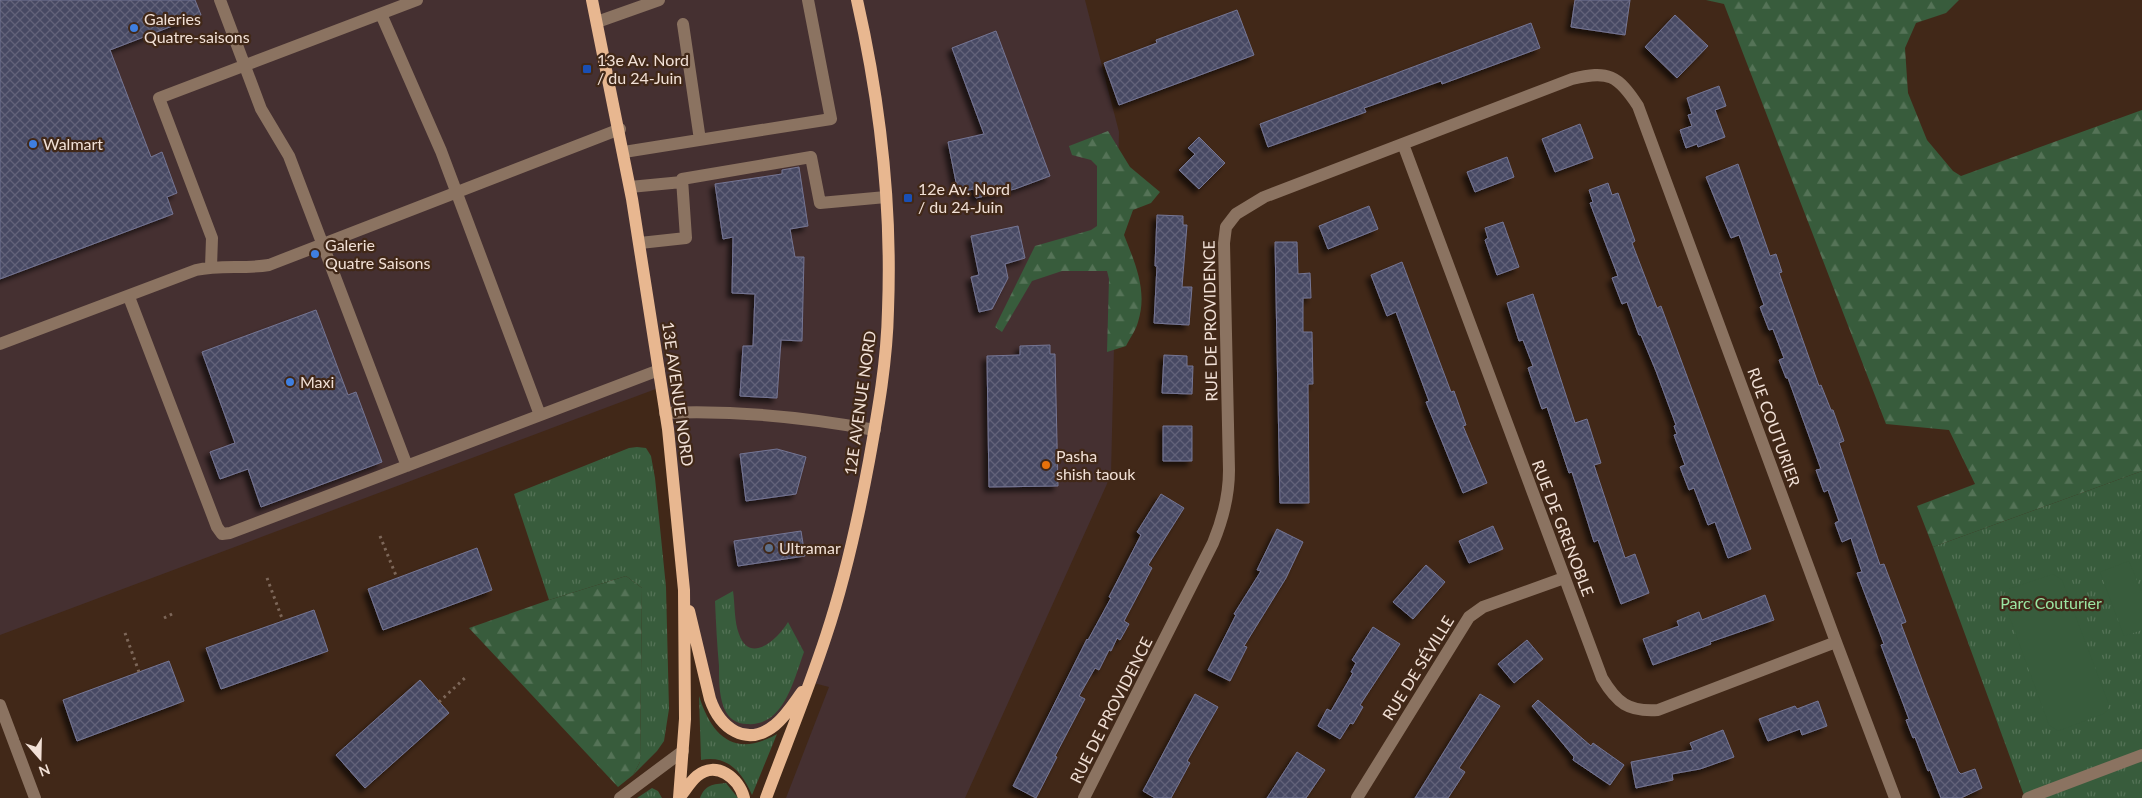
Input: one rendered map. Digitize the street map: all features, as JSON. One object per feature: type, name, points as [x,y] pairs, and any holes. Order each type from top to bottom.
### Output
[{"type":"main road","name":"13E AVENUE NORD","points":[[592,0],[620,129],[640,243],[665,413],[684,590],[683,751],[679,798]]},
{"type":"main road","name":"12E AVENUE NORD","points":[[766,798],[826,635],[857,525],[882,385],[888,309],[886,197],[879,121],[870,63],[857,0]]},
{"type":"main road","points":[[684,590],[714,712],[728,728],[738,733],[751,734],[774,726],[810,682]]},
{"type":"main road","points":[[679,798],[697,776],[708,770],[718,769],[732,776],[742,790],[744,798]]},
{"type":"street","points":[[220,0],[261,108],[290,156],[407,466]]},
{"type":"street","points":[[211,267],[212,238],[159,98],[417,0]]},
{"type":"street","points":[[597,22],[659,0]]},
{"type":"street","points":[[624,152],[831,119],[808,0]]},
{"type":"street","points":[[381,14],[441,150],[540,415]]},
{"type":"street","points":[[683,24],[700,140]]},
{"type":"street","name":"RUE DE PROVIDENCE","points":[[1084,798],[1213,543],[1226,506],[1230,489],[1230,470],[1224,243],[1226,227],[1236,214],[1264,198],[1572,79],[1592,74],[1610,76]]},
{"type":"street","name":"RUE COUTURIER","points":[[1610,76],[1626,87],[1638,106],[1836,642],[1896,798]]},
{"type":"street","points":[[0,344],[129,297],[196,270],[211,267],[241,268],[269,265],[323,242],[620,129]]},
{"type":"street","name":"RUE DE GRENOBLE","points":[[1403,144],[1602,678],[1615,698],[1626,706],[1640,711],[1658,710],[1836,642]]},
{"type":"street","points":[[640,243],[686,238],[682,179],[811,157],[820,203],[886,197]]},
{"type":"street","points":[[630,187],[682,182]]},
{"type":"street","points":[[129,297],[213,518],[222,534],[230,534],[658,370]]},
{"type":"street","points":[[665,413],[744,413],[829,421],[875,430]]},
{"type":"street","name":"RUE DE SÉVILLE","points":[[1357,798],[1469,617],[1483,607],[1564,578]]},
{"type":"street","points":[[0,705],[35,798]]},
{"type":"street","points":[[620,798],[683,751]]},
{"type":"street","points":[[2028,798],[2142,755]]},
{"type":"path","points":[[380,536],[397,578]]},
{"type":"path","points":[[267,578],[283,621]]},
{"type":"path","points":[[164,618],[174,614]]},
{"type":"path","points":[[125,633],[139,672]]},
{"type":"path","points":[[439,702],[466,677]]},
{"type":"shaded area","points":[[0,0],[1085,0],[1119,132],[1111,475],[965,798],[786,798],[829,687],[810,682],[784,716],[751,734],[721,722],[684,590],[661,387],[0,635]]},
{"type":"green space","points":[[1706,0],[1959,0],[1946,13],[1916,23],[1905,48],[1908,93],[1927,140],[1953,171],[1961,176],[2142,110],[2142,471],[1933,547],[1917,506],[1975,484],[1949,430],[1886,424],[1724,4]]},
{"type":"green space","points":[[1108,131],[1130,167],[1160,192],[1151,203],[1133,210],[1124,235],[1136,267],[1141,288],[1141,311],[1134,331],[1126,346],[1107,352],[1109,279],[1107,271],[1062,271],[1032,281],[1002,332],[995,327],[1035,246],[1091,230],[1097,226],[1097,166],[1091,160],[1072,155],[1069,146]]},
{"type":"green space","points":[[629,448],[646,448],[651,456],[655,478],[666,587],[669,709],[664,741],[657,751],[633,775],[640,762],[642,588],[626,576],[549,600],[514,494]]},
{"type":"green space","name":"Parc Couturier","points":[[2142,471],[2142,798],[2025,798],[1933,547]]},
{"type":"green space","points":[[2129,561],[2142,593],[2142,630],[2124,636],[2100,572]]},
{"type":"green space","points":[[2053,574],[2062,580],[2109,705],[2107,711],[2103,714],[2058,731],[2049,725],[2003,599],[2009,589]]},
{"type":"green space","points":[[626,576],[642,588],[640,762],[633,775],[618,787],[469,628]]},
{"type":"green space","points":[[733,591],[736,624],[744,643],[750,648],[764,646],[778,635],[788,622],[804,652],[786,699],[779,710],[770,718],[760,723],[743,724],[733,720],[726,712],[721,698],[715,601]]},
{"type":"green space","points":[[699,696],[711,723],[727,739],[737,743],[749,744],[762,741],[777,734],[752,795],[744,780],[733,767],[719,760],[701,760]]},
{"type":"green space","points":[[726,783],[738,798],[700,798],[704,790],[710,786]]},
{"type":"green space","points":[[652,788],[658,791],[662,798],[637,798]]},
{"type":"building","points":[[0,0],[195,0],[201,15],[110,50],[151,157],[162,152],[177,193],[167,197],[173,214],[0,279]]},
{"type":"building","points":[[1575,0],[1630,0],[1625,35],[1571,27]]},
{"type":"building","points":[[1237,10],[1254,55],[1119,105],[1104,63],[1157,43],[1156,40]]},
{"type":"building","points":[[1675,15],[1708,46],[1677,78],[1645,47]]},
{"type":"building","points":[[1531,23],[1540,48],[1442,84],[1441,81],[1364,108],[1366,112],[1268,147],[1260,124]]},
{"type":"building","points":[[996,31],[1050,176],[1015,189],[976,198],[974,189],[958,192],[948,142],[984,134],[952,48]]},
{"type":"building","points":[[1719,86],[1726,106],[1715,110],[1725,137],[1698,147],[1697,144],[1686,148],[1680,130],[1692,126],[1688,115],[1692,114],[1687,98]]},
{"type":"building","points":[[1580,124],[1593,158],[1555,172],[1542,139]]},
{"type":"building","points":[[1199,137],[1225,163],[1199,189],[1179,170],[1195,154],[1188,148]]},
{"type":"building","points":[[1507,157],[1514,177],[1475,192],[1467,172]]},
{"type":"building","points":[[1738,164],[1770,256],[1776,254],[1782,272],[1779,273],[1819,386],[1821,385],[1831,410],[1833,410],[1844,441],[1839,443],[1880,565],[1884,564],[1906,622],[1901,624],[1927,693],[1958,771],[1961,774],[1975,769],[1982,788],[1961,798],[1941,798],[1915,737],[1913,738],[1906,720],[1909,719],[1881,645],[1884,644],[1857,573],[1862,572],[1851,538],[1842,542],[1835,523],[1839,521],[1828,490],[1824,492],[1816,470],[1821,469],[1788,378],[1786,378],[1779,360],[1784,358],[1773,329],[1769,330],[1760,307],[1764,305],[1739,235],[1731,238],[1706,177]]},
{"type":"building","points":[[799,167],[808,226],[790,229],[795,257],[804,257],[802,341],[781,340],[777,398],[740,396],[743,346],[753,346],[755,294],[732,293],[733,237],[723,239],[715,184],[782,174],[782,170]]},
{"type":"building","points":[[1608,183],[1612,195],[1618,193],[1635,241],[1632,243],[1657,308],[1661,306],[1751,549],[1728,558],[1715,522],[1708,525],[1694,488],[1689,490],[1680,467],[1685,465],[1674,435],[1677,434],[1674,426],[1676,425],[1627,302],[1622,304],[1612,278],[1618,276],[1590,203],[1593,202],[1589,190]]},
{"type":"building","points":[[1369,206],[1378,229],[1328,249],[1319,226]]},
{"type":"building","points":[[1157,215],[1183,216],[1183,225],[1187,225],[1182,287],[1192,287],[1189,325],[1154,323]]},
{"type":"building","points":[[1503,222],[1519,267],[1497,275],[1485,240],[1488,238],[1485,228]]},
{"type":"building","points":[[1018,226],[1025,258],[1005,264],[1008,278],[992,309],[979,312],[971,277],[979,275],[971,236]]},
{"type":"building","points":[[1275,242],[1297,242],[1298,274],[1310,273],[1311,298],[1303,298],[1303,332],[1312,332],[1313,384],[1308,384],[1309,503],[1280,503]]},
{"type":"building","points":[[1402,262],[1451,392],[1454,391],[1466,425],[1463,426],[1487,483],[1463,493],[1426,402],[1429,401],[1396,312],[1387,316],[1371,275]]},
{"type":"building","points":[[1533,294],[1575,423],[1587,419],[1601,463],[1594,465],[1625,558],[1635,554],[1649,593],[1621,604],[1598,540],[1594,542],[1572,472],[1569,473],[1547,407],[1542,409],[1528,368],[1533,366],[1523,340],[1519,341],[1507,303]]},
{"type":"building","points":[[316,310],[348,395],[356,392],[382,462],[261,507],[248,469],[220,479],[210,452],[235,443],[202,352]]},
{"type":"building","points":[[1050,345],[1050,354],[1055,354],[1058,486],[989,487],[987,356],[1020,355],[1020,346]]},
{"type":"building","points":[[1164,355],[1187,356],[1187,366],[1193,366],[1192,394],[1162,393]]},
{"type":"building","points":[[1163,426],[1192,426],[1192,461],[1163,461]]},
{"type":"building","points":[[777,449],[806,457],[796,494],[746,501],[740,454]]},
{"type":"building","points":[[1161,494],[1184,508],[1148,565],[1152,568],[1124,621],[1129,624],[1120,640],[1117,638],[1111,651],[1109,650],[1099,670],[1095,668],[1079,696],[1085,699],[1055,756],[1057,757],[1036,798],[1013,786],[1087,639],[1111,598],[1109,597],[1141,535],[1137,532]]},
{"type":"building","points":[[1493,526],[1503,549],[1469,563],[1459,541]]},
{"type":"building","points":[[1277,529],[1303,542],[1286,578],[1244,646],[1247,647],[1230,681],[1208,670],[1236,615],[1234,614],[1261,571],[1257,570]]},
{"type":"building","points":[[801,531],[805,556],[738,566],[734,541]]},
{"type":"building","points":[[477,548],[492,590],[383,630],[368,589]]},
{"type":"building","points":[[1426,565],[1445,582],[1413,619],[1393,602]]},
{"type":"building","points":[[1765,595],[1774,620],[1710,642],[1711,644],[1653,665],[1643,639],[1679,626],[1677,621],[1699,612],[1702,620]]},
{"type":"building","points":[[314,610],[328,651],[221,689],[206,648]]},
{"type":"building","points":[[1373,627],[1400,644],[1360,705],[1363,707],[1353,724],[1350,723],[1340,739],[1318,726],[1327,709],[1331,711],[1353,673],[1351,672],[1356,663],[1352,660]]},
{"type":"building","points":[[1527,640],[1543,659],[1514,683],[1498,664]]},
{"type":"building","points":[[169,661],[184,701],[77,741],[63,700]]},
{"type":"building","points":[[420,680],[449,713],[365,788],[336,755]]},
{"type":"building","points":[[1195,694],[1218,707],[1187,761],[1190,763],[1171,798],[1155,798],[1143,791]]},
{"type":"building","points":[[1480,694],[1500,706],[1459,768],[1465,772],[1448,798],[1415,798]]},
{"type":"building","points":[[1538,700],[1591,746],[1593,743],[1624,765],[1610,785],[1573,760],[1574,757],[1532,706]]},
{"type":"building","points":[[1818,701],[1827,726],[1802,735],[1800,729],[1768,741],[1759,719],[1795,706],[1797,709]]},
{"type":"building","points":[[1723,730],[1734,757],[1700,769],[1672,774],[1673,780],[1636,788],[1631,762],[1693,750],[1690,743]]},
{"type":"building","points":[[1297,752],[1325,770],[1306,798],[1267,798]]},
{"type":"place","name":"Galeries Quatre-saisons","points":[[134,28]]},
{"type":"place","name":"13e Av. Nord / du 24-Juin","points":[[587,69]]},
{"type":"place","name":"Walmart","points":[[33,144]]},
{"type":"place","name":"12e Av. Nord / du 24-Juin","points":[[908,198]]},
{"type":"place","name":"Galerie Quatre Saisons","points":[[315,254]]},
{"type":"place","name":"Maxi","points":[[290,382]]},
{"type":"place","name":"Pasha shish taouk","points":[[1046,465]]},
{"type":"place","name":"Ultramar","points":[[769,548]]}]
